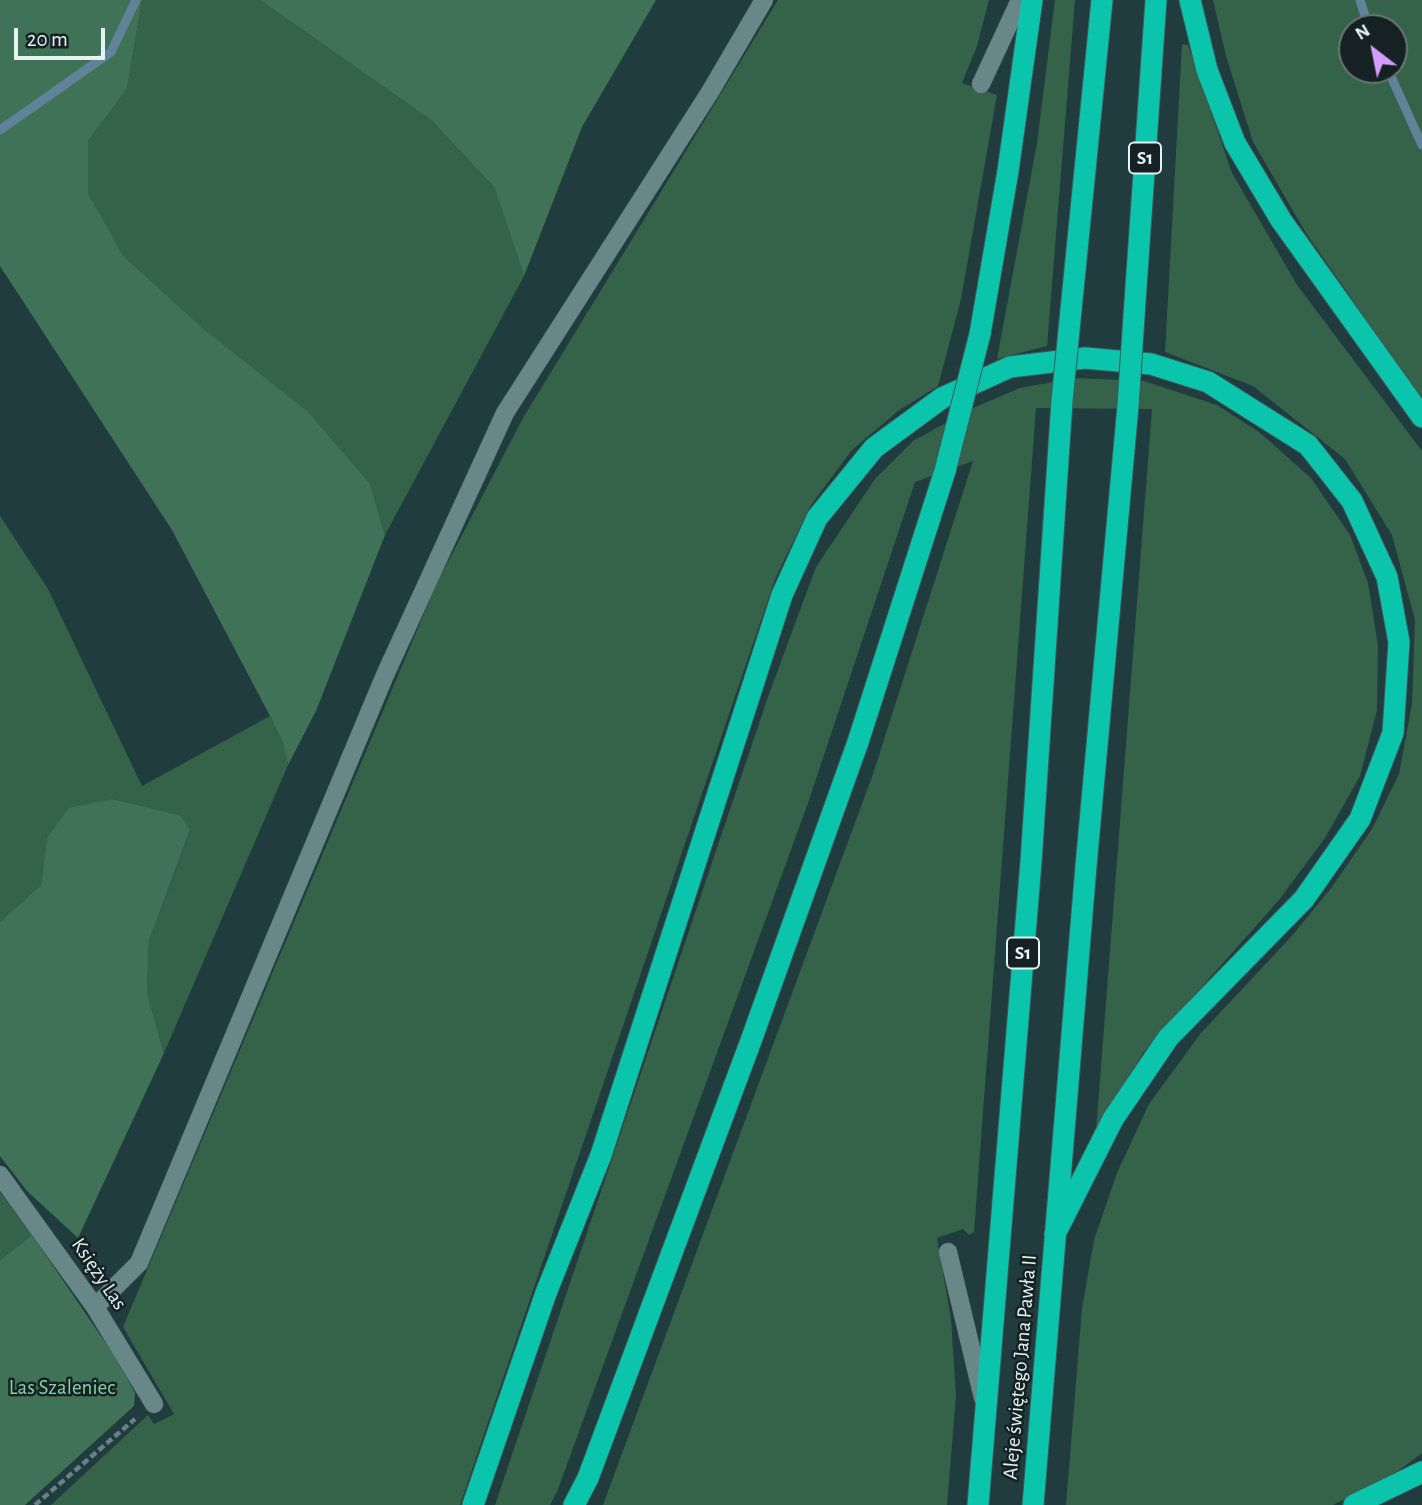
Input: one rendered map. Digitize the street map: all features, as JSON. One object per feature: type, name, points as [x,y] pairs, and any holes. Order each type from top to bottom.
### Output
[{"type":"highway","points":[[575,1505],[588,1478],[761,1012],[858,742],[945,471],[980,334],[1008,172],[1032,0]]},
{"type":"highway","name":"S1","points":[[978,1505],[1032,848],[1062,401],[1102,0]]},
{"type":"highway","name":"S1","points":[[1055,1234],[1128,406],[1156,0]]},
{"type":"highway","points":[[1190,0],[1207,70],[1235,143],[1281,220],[1422,417]]},
{"type":"highway","points":[[474,1505],[546,1293],[601,1156],[782,595],[817,518],[874,448],[942,398],[1010,367],[1085,358],[1152,365],[1208,382],[1308,445],[1352,501],[1376,551],[1387,577],[1399,642],[1393,733],[1360,819],[1304,899],[1168,1038],[1113,1119],[1055,1234]]},
{"type":"highway","name":"Aleje świętego Jana Pawła II","points":[[1033,1505],[1055,1234]]},
{"type":"highway","points":[[1354,1505],[1422,1472]]},
{"type":"street","points":[[95,1307],[139,1263],[385,675],[505,413],[710,92],[764,0]]},
{"type":"street","points":[[981,84],[1020,0]]},
{"type":"street","name":"Księży Las","points":[[0,1175],[95,1307],[154,1404]]},
{"type":"street","points":[[948,1252],[986,1409]]},
{"type":"path","points":[[35,1505],[154,1404]]},
{"type":"green space","points":[[0,0],[142,0],[127,89],[88,141],[88,193],[123,256],[201,327],[308,412],[370,484],[385,535],[316,711],[288,765],[283,743],[270,716],[172,530],[0,266]]},
{"type":"green space","points":[[142,0],[260,0],[431,120],[494,187],[524,276],[385,535],[370,484],[122,256],[88,193],[88,141],[127,89]]},
{"type":"green space","points":[[260,0],[656,0],[582,127],[524,276],[494,187],[431,120]]},
{"type":"green space","points":[[778,0],[989,0],[977,46],[962,83],[997,95],[961,299],[938,386],[898,411],[852,450],[811,505],[775,579],[460,1505],[51,1505],[148,1415],[154,1424],[174,1414],[123,1327],[437,583],[523,418]]},
{"type":"green space","points":[[1055,0],[1075,0],[1047,346],[997,359],[1037,143]]},
{"type":"green space","points":[[1213,0],[1422,0],[1422,400],[1306,233],[1253,142],[1226,56]]},
{"type":"green space","points":[[1182,44],[1188,45],[1232,173],[1297,285],[1422,451],[1422,1453],[1398,1471],[1333,1505],[1066,1505],[1082,1308],[1094,1240],[1117,1173],[1149,1104],[1201,1033],[1290,938],[1332,887],[1372,829],[1399,774],[1412,704],[1415,620],[1392,535],[1345,459],[1253,386],[1165,352]]},
{"type":"green space","points":[[1075,378],[1144,381],[1217,405],[1259,432],[1311,478],[1350,535],[1368,583],[1378,645],[1377,710],[1360,776],[1325,838],[1279,900],[1143,1053],[1096,1131],[1152,409],[1036,408],[974,1232],[969,1235],[963,1229],[937,1238],[951,1319],[956,1396],[947,1505],[603,1505],[873,774],[973,461],[915,482],[808,803],[557,1492],[550,1505],[495,1505],[769,694],[816,567],[875,479],[913,441],[973,408],[1020,388]]},
{"type":"green space","points":[[0,516],[48,589],[142,786],[270,716],[283,743],[288,765],[164,1053],[147,993],[149,941],[190,831],[180,815],[112,799],[47,838],[41,885],[0,922]]},
{"type":"green space","points":[[112,799],[180,815],[190,830],[149,941],[147,993],[164,1053],[78,1238],[27,1191],[0,1156],[0,922],[41,885],[47,838],[69,808]]},
{"type":"green space","points":[[0,1192],[32,1235],[0,1260]]},
{"type":"green space","name":"Las Szaleniec","points":[[32,1235],[120,1364],[135,1393],[134,1406],[25,1505],[0,1505],[0,1260]]},
{"type":"waterway","points":[[0,130],[111,52],[136,0]]},
{"type":"waterway","points":[[1360,0],[1364,14]]},
{"type":"waterway","points":[[1394,84],[1422,145]]}]
